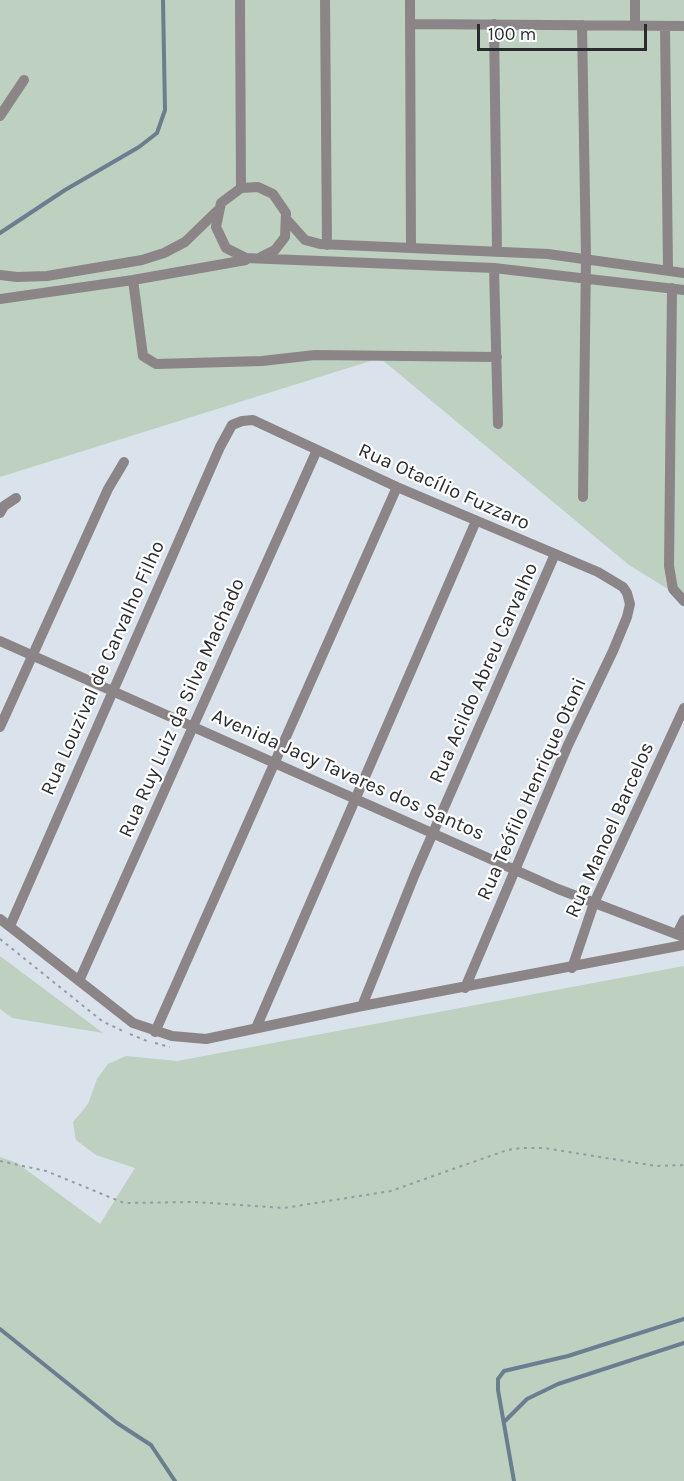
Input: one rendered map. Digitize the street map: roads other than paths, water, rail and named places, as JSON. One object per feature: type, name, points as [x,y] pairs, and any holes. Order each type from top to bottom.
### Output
[{"type":"street","points":[[240,0],[241,188]]},
{"type":"street","points":[[325,0],[327,245]]},
{"type":"street","points":[[410,0],[411,248]]},
{"type":"street","points":[[635,0],[635,25]]},
{"type":"street","points":[[410,24],[684,26]]},
{"type":"street","points":[[494,24],[497,250]]},
{"type":"street","points":[[582,25],[586,258],[583,497]]},
{"type":"street","points":[[665,26],[668,270]]},
{"type":"street","points":[[0,116],[24,80]]},
{"type":"street","points":[[0,275],[33,278],[142,260],[164,253],[185,242],[218,210],[227,196],[241,188],[258,187],[273,194],[283,206],[288,221],[305,240],[327,245],[497,250],[586,258],[684,273]]},
{"type":"street","points":[[218,210],[216,227],[221,241],[232,253],[257,258],[494,268],[684,290]]},
{"type":"street","points":[[0,299],[133,280],[257,258],[280,244],[288,221]]},
{"type":"street","points":[[494,268],[498,424]]},
{"type":"street","points":[[133,280],[143,356],[156,364],[262,361],[315,355],[497,357]]},
{"type":"street","points":[[672,288],[669,566],[673,589],[684,601]]},
{"type":"street","name":"Rua Otacílio Fuzzaro","points":[[232,425],[253,420],[397,487],[555,554],[623,586],[630,604]]},
{"type":"street","name":"Rua Louzival de Carvalho Filho","points":[[10,926],[220,447],[232,425]]},
{"type":"street","name":"Rua Ruy Luiz da Silva Machado","points":[[79,981],[317,450]]},
{"type":"street","points":[[0,727],[108,489],[123,462]]},
{"type":"street","points":[[155,1032],[397,487]]},
{"type":"street","points":[[0,513],[4,506],[16,498]]},
{"type":"street","points":[[256,1028],[476,521]]},
{"type":"street","name":"Rua Acildo Abreu Carvalho","points":[[362,1006],[433,831],[555,554]]},
{"type":"street","name":"Rua Teófilo Henrique Otoni","points":[[465,988],[568,745],[613,651],[630,604]]},
{"type":"street","name":"Avenida Jacy Tavares dos Santos","points":[[0,641],[594,903],[681,936]]},
{"type":"street","name":"Rua Manoel Barcelos","points":[[572,968],[594,903],[684,708]]},
{"type":"street","points":[[0,919],[133,1023],[155,1032],[206,1039],[362,1006],[684,945]]},
{"type":"street","points":[[681,936],[684,920]]},
{"type":"waterway","points":[[0,233],[65,190],[139,147],[157,133],[165,110],[163,0]]},
{"type":"waterway","points":[[514,1481],[498,1390],[498,1379],[504,1371],[568,1356],[684,1319]]},
{"type":"waterway","points":[[0,1329],[117,1423],[151,1445],[175,1481]]},
{"type":"waterway","points":[[504,1422],[527,1399],[558,1384],[684,1343]]}]
